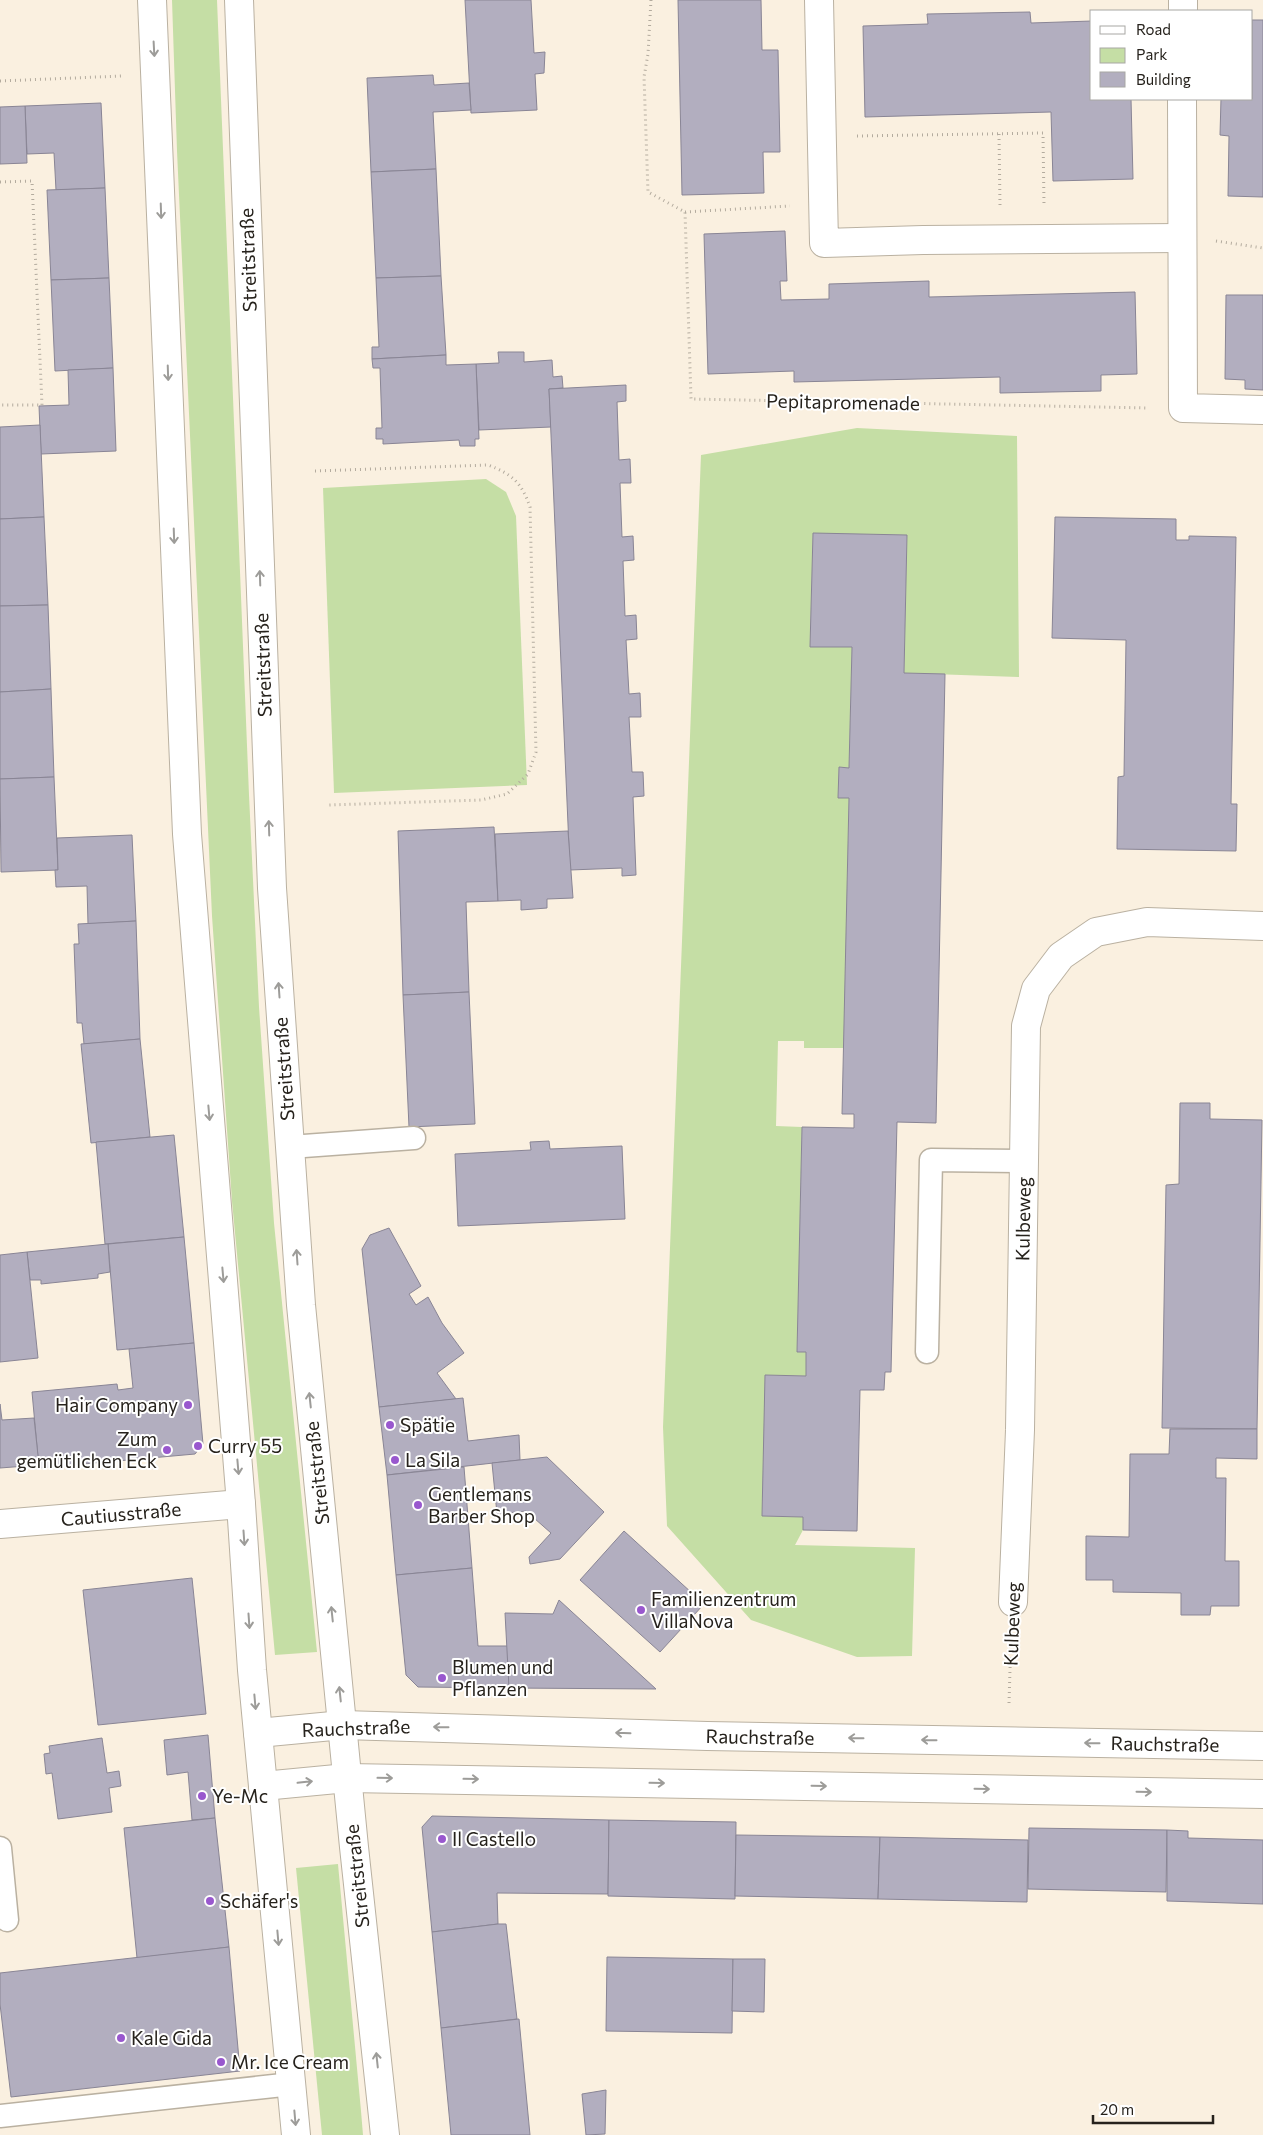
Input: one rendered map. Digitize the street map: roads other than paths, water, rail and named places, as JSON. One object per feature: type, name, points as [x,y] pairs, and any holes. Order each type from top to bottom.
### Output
[{"type":"main road","points":[[152,0],[187,834],[258,1733],[296,2135]]},
{"type":"main road","name":"Streitstraße","points":[[239,0],[272,888],[301,1305],[385,2135]]},
{"type":"main road","points":[[819,0],[824,243],[1181,238]]},
{"type":"main road","points":[[1182,100],[1183,408],[1263,410]]},
{"type":"main road","name":"Kulbeweg","points":[[1013,1602],[1020,1430],[1026,1026],[1036,989],[1061,956],[1096,932],[1146,922],[1263,926]]},
{"type":"main road","name":"Cautiusstraße","points":[[0,1524],[241,1504]]},
{"type":"main road","name":"Rauchstraße","points":[[258,1733],[343,1725],[706,1736],[1263,1746]]},
{"type":"main road","points":[[263,1786],[348,1778],[1263,1794]]},
{"type":"lane","points":[[290,1147],[414,1138]]},
{"type":"lane","points":[[927,1352],[931,1160],[1024,1161]]},
{"type":"lane","points":[[0,1848],[7,1920]]},
{"type":"lane","points":[[0,2116],[292,2084]]},
{"type":"place","name":"Hair Company","points":[[188,1405]]},
{"type":"place","name":"Spätie","points":[[390,1425]]},
{"type":"place","name":"Curry 55","points":[[198,1446]]},
{"type":"place","name":"Zum gemütlichen Eck","points":[[167,1450]]},
{"type":"place","name":"La Sila","points":[[395,1460]]},
{"type":"place","name":"Gentlemans Barber Shop","points":[[418,1505]]},
{"type":"place","name":"Familienzentrum VillaNova","points":[[641,1610]]},
{"type":"place","name":"Blumen und Pflanzen","points":[[442,1678]]},
{"type":"place","name":"Ye-Mc","points":[[202,1796]]},
{"type":"place","name":"Il Castello","points":[[442,1839]]},
{"type":"place","name":"Schäfer's","points":[[210,1901]]},
{"type":"place","name":"Kale Gida","points":[[121,2038]]},
{"type":"place","name":"Mr. Ice Cream","points":[[221,2062]]}]
